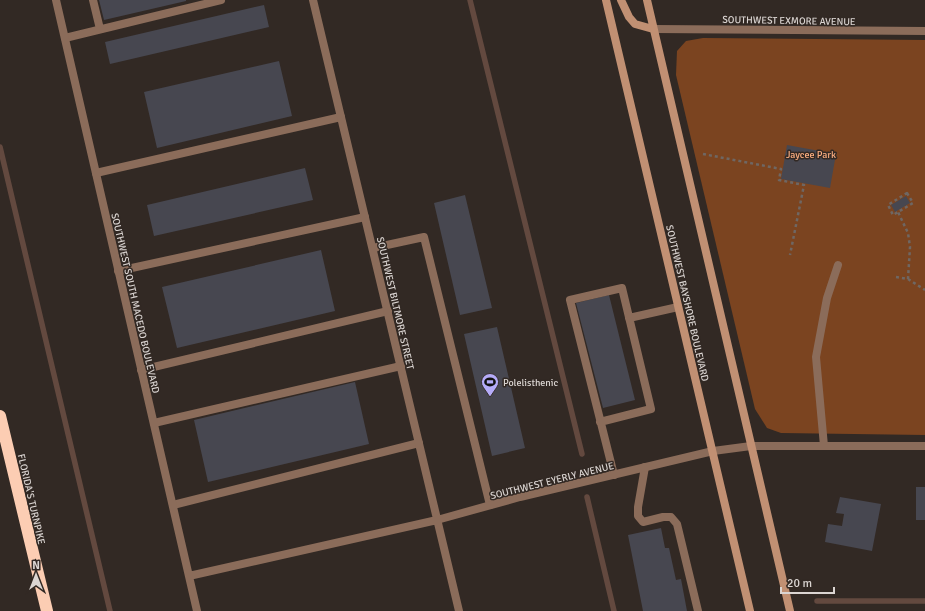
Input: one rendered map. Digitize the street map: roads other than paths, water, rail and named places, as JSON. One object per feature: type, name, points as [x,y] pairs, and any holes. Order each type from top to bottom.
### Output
[{"type":"highway","name":"FLORIDA'S TURNPIKE","points":[[0,416],[47,611]]},
{"type":"main road","name":"SOUTHWEST BAYSHORE BOULEVARD","points":[[606,0],[750,611]]},
{"type":"main road","points":[[621,0],[635,24],[653,29]]},
{"type":"main road","points":[[646,0],[790,611]]},
{"type":"street","name":"SOUTHWEST SOUTH MACEDO BOULEVARD","points":[[56,0],[197,611]]},
{"type":"street","points":[[93,0],[100,30]]},
{"type":"street","points":[[64,38],[221,0]]},
{"type":"street","name":"SOUTHWEST BILTMORE STREET","points":[[313,0],[459,611]]},
{"type":"street","name":"SOUTHWEST EXMORE AVENUE","points":[[653,29],[925,31]]},
{"type":"street","points":[[96,173],[341,117]]},
{"type":"street","points":[[118,271],[365,217]]},
{"type":"street","points":[[372,248],[424,237],[490,505]]},
{"type":"street","points":[[824,446],[816,357],[827,298],[838,265]]},
{"type":"street","points":[[600,422],[651,409],[622,288],[570,300],[600,422],[614,475]]},
{"type":"street","points":[[629,318],[678,307]]},
{"type":"street","points":[[141,370],[388,312]]},
{"type":"street","points":[[154,423],[401,366]]},
{"type":"street","points":[[173,505],[419,443]]},
{"type":"street","name":"SOUTHWEST EYERLY AVENUE","points":[[189,576],[437,520],[490,505],[713,452],[751,446],[925,446]]},
{"type":"street","points":[[645,467],[638,507],[638,516],[643,522],[671,518],[677,524],[698,611]]},
{"type":"waterway","points":[[470,0],[582,454]]},
{"type":"waterway","points":[[0,147],[110,611]]},
{"type":"waterway","points":[[587,497],[614,611]]},
{"type":"waterway","points":[[817,601],[925,601]]},
{"type":"place","name":"Polelisthenic","points":[[490,397]]},
{"type":"park label","name":"Jaycee Park","points":[[811,154]]}]
